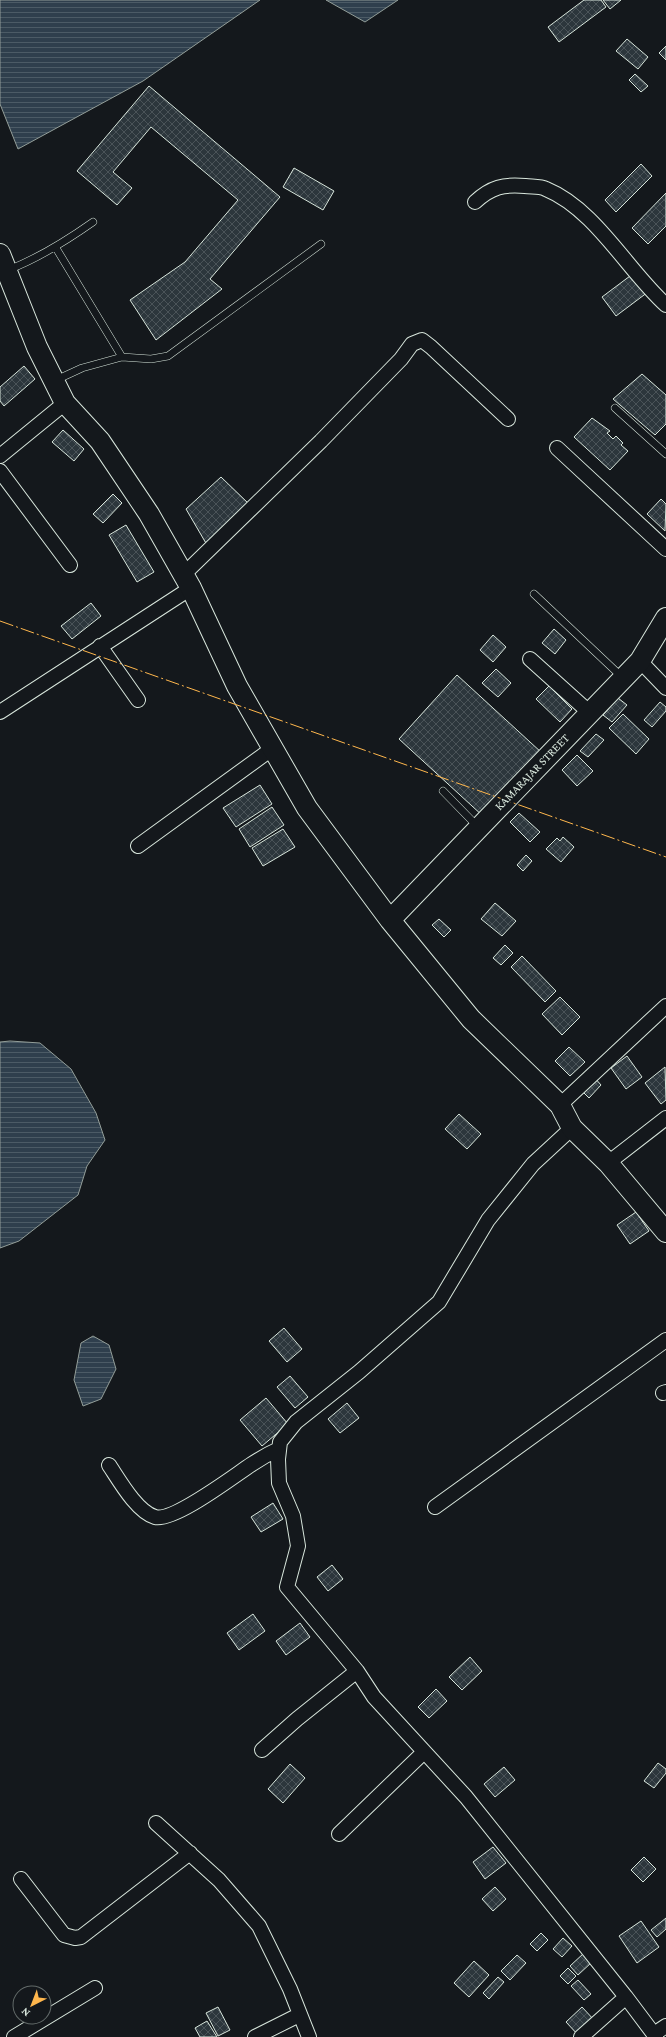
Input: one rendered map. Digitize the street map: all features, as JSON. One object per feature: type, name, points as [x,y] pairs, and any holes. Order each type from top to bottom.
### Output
[{"type":"street","points":[[476,202],[487,191],[512,185],[546,188],[571,203],[609,240],[666,305]]},
{"type":"street","points":[[3,262],[37,347],[65,403],[100,441],[131,485],[187,582],[237,686],[307,808],[390,920],[471,1020],[560,1105],[572,1128],[608,1163],[664,1224]]},
{"type":"street","points":[[0,711],[100,646],[187,582],[401,359],[412,344],[422,340],[431,347],[508,419]]},
{"type":"street","points":[[0,456],[65,403]]},
{"type":"street","points":[[557,448],[666,549]]},
{"type":"street","points":[[0,470],[70,565]]},
{"type":"street","name":"KAMARAJAR STREET","points":[[390,920],[640,661],[666,618]]},
{"type":"street","points":[[100,646],[138,700]]},
{"type":"street","points":[[530,658],[590,713]]},
{"type":"street","points":[[640,661],[666,688]]},
{"type":"street","points":[[138,846],[273,748]]},
{"type":"street","points":[[560,1105],[666,1006]]},
{"type":"street","points":[[608,1163],[666,1118]]},
{"type":"street","points":[[572,1128],[534,1164],[488,1220],[439,1302],[359,1372],[296,1422],[280,1442],[278,1458],[279,1483],[293,1516],[298,1546],[287,1587],[357,1672],[374,1698],[466,1797],[655,2035],[666,2026]]},
{"type":"street","points":[[435,1507],[666,1340]]},
{"type":"street","points":[[108,1465],[141,1509],[155,1517],[169,1515],[187,1507],[254,1462],[279,1449]]},
{"type":"street","points":[[262,1750],[297,1719],[357,1672]]},
{"type":"street","points":[[339,1834],[424,1752]]},
{"type":"street","points":[[156,1822],[219,1880],[259,1926],[290,1989],[299,2015],[309,2037]]},
{"type":"street","points":[[21,1879],[64,1936],[75,1938],[87,1934],[190,1853]]},
{"type":"street","points":[[14,2037],[95,1988]]},
{"type":"street","points":[[581,2037],[626,1997]]},
{"type":"street","points":[[255,2037],[299,2015]]},
{"type":"lane","points":[[3,262],[31,261],[56,248],[94,222]]},
{"type":"lane","points":[[54,381],[82,368],[122,358],[151,359],[168,356],[321,244]]},
{"type":"lane","points":[[56,248],[122,358]]},
{"type":"lane","points":[[614,408],[666,454]]},
{"type":"lane","points":[[534,594],[623,678]]},
{"type":"lane","points":[[443,791],[479,828]]},
{"type":"water","points":[[0,0],[260,0],[143,81],[18,149],[0,104]]},
{"type":"water","points":[[326,0],[398,0],[365,22]]},
{"type":"water","points":[[10,1041],[40,1043],[71,1069],[96,1113],[105,1140],[87,1166],[78,1195],[19,1241],[0,1248],[0,1042]]},
{"type":"water","points":[[93,1336],[109,1345],[116,1369],[101,1399],[83,1406],[74,1380],[81,1343]]},
{"type":"building","points":[[584,0],[601,0],[606,7],[559,42],[548,27]]},
{"type":"building","points":[[603,0],[621,0],[610,9]]},
{"type":"building","points":[[627,39],[648,57],[638,69],[616,51]]},
{"type":"building","points":[[666,46],[666,60],[659,53]]},
{"type":"building","points":[[635,74],[648,86],[641,92],[629,80]]},
{"type":"building","points":[[149,86],[280,197],[210,279],[222,289],[156,340],[130,300],[185,262],[238,200],[151,127],[113,172],[132,188],[117,205],[77,171]]},
{"type":"building","points":[[641,164],[652,176],[616,212],[605,200]]},
{"type":"building","points":[[294,168],[334,191],[323,210],[283,187]]},
{"type":"building","points":[[666,193],[666,226],[648,244],[632,228]]},
{"type":"building","points":[[634,273],[648,292],[616,316],[602,297]]},
{"type":"building","points":[[24,366],[35,379],[4,406],[0,401],[0,387]]},
{"type":"building","points":[[642,374],[666,395],[666,424],[655,435],[613,399]]},
{"type":"building","points":[[592,418],[610,431],[607,433],[613,439],[616,436],[623,443],[621,445],[628,451],[610,470],[574,437]]},
{"type":"building","points":[[63,430],[84,449],[74,461],[52,442]]},
{"type":"building","points":[[221,477],[248,503],[207,545],[186,509]]},
{"type":"building","points":[[113,494],[122,503],[103,523],[93,514]]},
{"type":"building","points":[[661,499],[666,504],[665,531],[647,514]]},
{"type":"building","points":[[126,525],[154,572],[137,582],[109,535]]},
{"type":"building","points":[[91,603],[101,616],[72,639],[61,626]]},
{"type":"building","points":[[554,629],[566,640],[555,654],[542,643]]},
{"type":"building","points":[[493,635],[506,647],[493,662],[480,650]]},
{"type":"building","points":[[496,669],[511,683],[498,697],[482,683]]},
{"type":"building","points":[[457,675],[542,753],[484,817],[399,739]]},
{"type":"building","points":[[549,686],[572,709],[560,722],[536,699]]},
{"type":"building","points":[[618,698],[627,705],[612,722],[603,715]]},
{"type":"building","points":[[660,702],[666,707],[666,711],[652,727],[644,720]]},
{"type":"building","points":[[623,714],[649,739],[636,754],[609,728]]},
{"type":"building","points":[[596,734],[604,740],[588,757],[580,751]]},
{"type":"building","points":[[577,755],[593,771],[577,786],[562,770]]},
{"type":"building","points":[[260,785],[272,804],[236,827],[223,808]]},
{"type":"building","points":[[272,807],[284,825],[250,847],[239,829]]},
{"type":"building","points":[[519,813],[540,832],[530,842],[510,822]]},
{"type":"building","points":[[283,829],[295,847],[263,866],[252,848]]},
{"type":"building","points":[[563,837],[574,847],[561,862],[546,849],[557,838],[560,841]]},
{"type":"building","points":[[526,855],[532,861],[523,871],[517,865]]},
{"type":"building","points":[[495,903],[516,921],[502,936],[481,919]]},
{"type":"building","points":[[439,919],[451,930],[444,937],[432,925]]},
{"type":"building","points":[[505,945],[513,953],[501,965],[493,958]]},
{"type":"building","points":[[522,956],[556,991],[545,1002],[511,967]]},
{"type":"building","points":[[560,997],[580,1017],[562,1035],[542,1014]]},
{"type":"building","points":[[569,1047],[585,1062],[570,1076],[555,1061]]},
{"type":"building","points":[[627,1056],[642,1077],[626,1089],[611,1068]]},
{"type":"building","points":[[665,1067],[666,1100],[661,1104],[645,1083]]},
{"type":"building","points":[[594,1077],[601,1085],[589,1098],[581,1090]]},
{"type":"building","points":[[459,1114],[481,1134],[467,1149],[445,1129]]},
{"type":"building","points":[[636,1212],[649,1231],[630,1244],[617,1225]]},
{"type":"building","points":[[284,1328],[302,1349],[287,1362],[269,1341]]},
{"type":"building","points":[[290,1376],[308,1397],[295,1408],[277,1387]]},
{"type":"building","points":[[266,1398],[288,1424],[262,1446],[240,1420]]},
{"type":"building","points":[[347,1403],[359,1418],[340,1433],[328,1419]]},
{"type":"building","points":[[273,1503],[283,1519],[261,1532],[251,1517]]},
{"type":"building","points":[[332,1565],[343,1579],[328,1591],[317,1577]]},
{"type":"building","points":[[253,1614],[265,1631],[239,1650],[227,1633]]},
{"type":"building","points":[[300,1623],[310,1637],[286,1655],[276,1641]]},
{"type":"building","points":[[470,1657],[482,1671],[462,1690],[449,1677]]},
{"type":"building","points":[[436,1689],[447,1701],[429,1718],[418,1707]]},
{"type":"building","points":[[658,1763],[666,1769],[666,1773],[654,1788],[644,1781]]},
{"type":"building","points":[[290,1764],[305,1778],[283,1803],[268,1789]]},
{"type":"building","points":[[504,1767],[515,1780],[495,1797],[484,1784]]},
{"type":"building","points":[[493,1847],[506,1863],[485,1879],[473,1862]]},
{"type":"building","points":[[644,1857],[656,1869],[643,1882],[631,1870]]},
{"type":"building","points":[[495,1887],[506,1899],[493,1911],[482,1899]]},
{"type":"building","points":[[666,1918],[666,1929],[657,1937],[651,1930]]},
{"type":"building","points":[[641,1921],[659,1947],[637,1963],[619,1936]]},
{"type":"building","points":[[541,1933],[548,1940],[537,1951],[530,1944]]},
{"type":"building","points":[[563,1938],[572,1946],[562,1957],[553,1949]]},
{"type":"building","points":[[584,1953],[592,1962],[578,1975],[570,1966]]},
{"type":"building","points":[[517,1955],[526,1963],[510,1980],[501,1971]]},
{"type":"building","points":[[474,1961],[489,1975],[469,1997],[454,1983]]},
{"type":"building","points":[[568,1968],[576,1976],[568,1984],[560,1976]]},
{"type":"building","points":[[498,1977],[504,1982],[489,1999],[483,1993]]},
{"type":"building","points":[[578,1980],[591,1994],[584,2000],[571,1986]]},
{"type":"building","points":[[218,2007],[230,2030],[218,2036],[206,2013]]},
{"type":"building","points":[[582,2007],[595,2021],[579,2036],[566,2022]]},
{"type":"building","points":[[207,2021],[217,2037],[200,2037],[195,2028]]},
{"type":"power","points":[[0,621],[666,857]]}]
